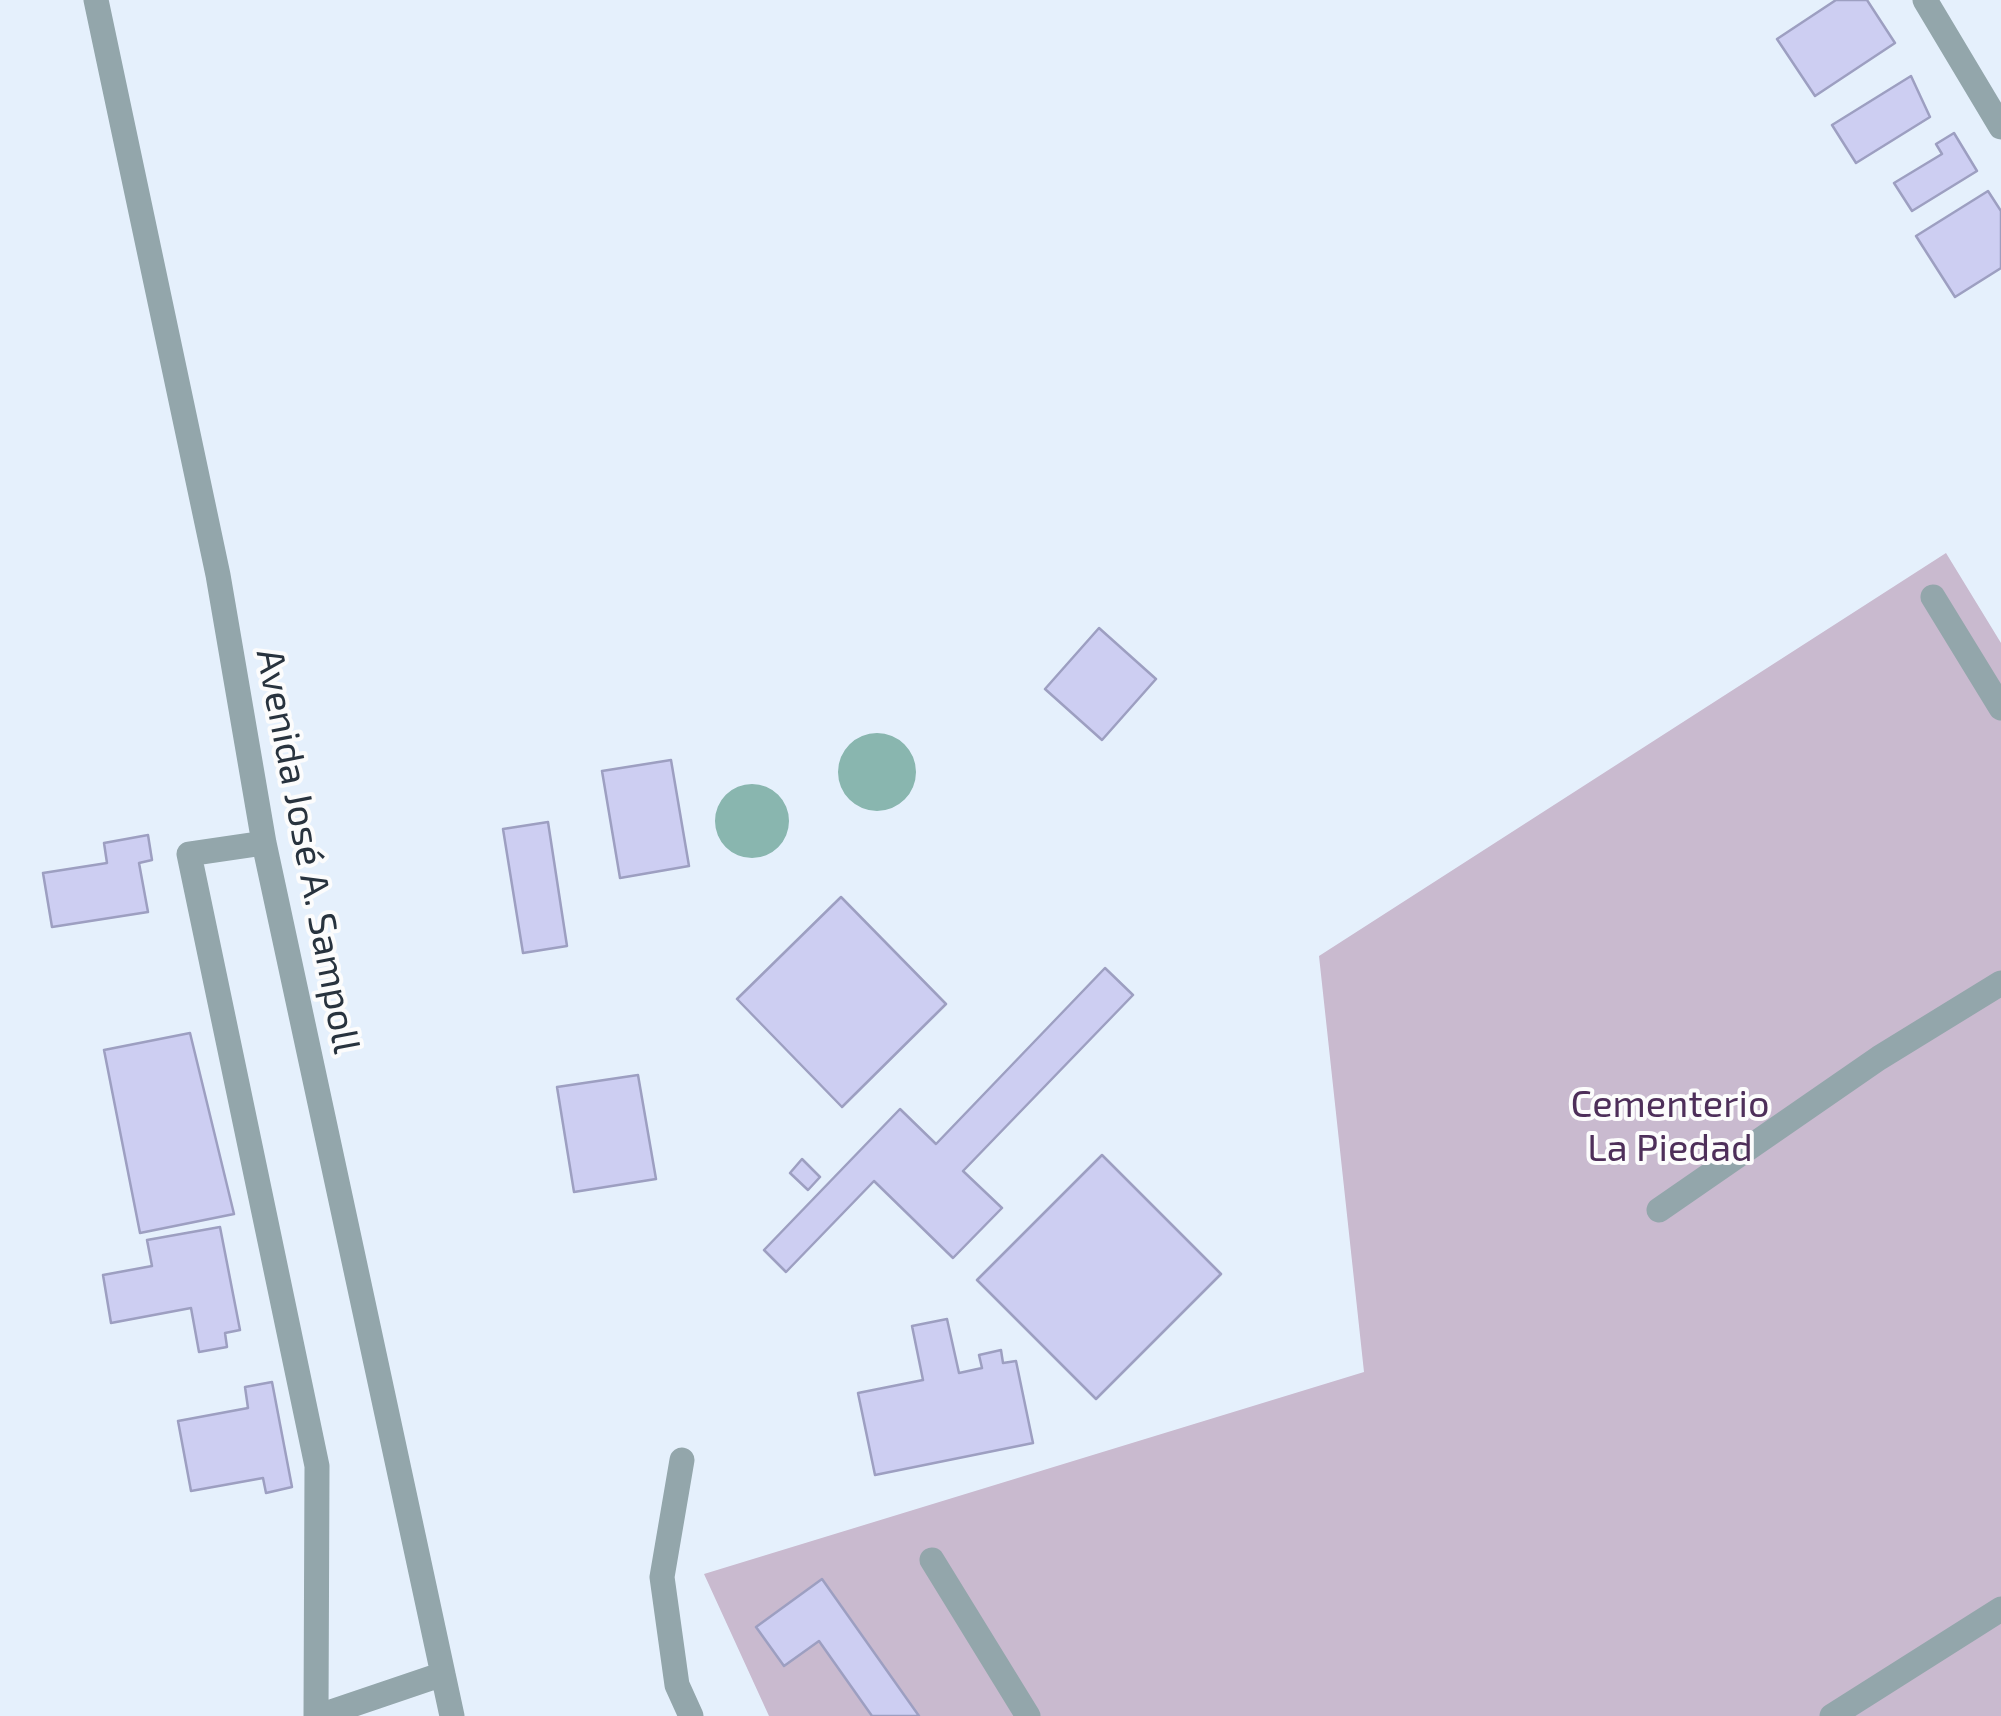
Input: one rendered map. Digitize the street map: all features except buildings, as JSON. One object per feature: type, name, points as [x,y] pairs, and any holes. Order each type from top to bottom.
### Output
[{"type":"street","name":"Avenida José A. Sampoll","points":[[96,0],[218,575],[264,843],[452,1716]]},
{"type":"street","points":[[1925,0],[2001,127]]},
{"type":"street","points":[[1932,598],[2001,708]]},
{"type":"street","points":[[264,843],[189,854],[316,1466],[317,1716],[443,1674]]},
{"type":"street","points":[[1659,1210],[1878,1058],[2001,984]]},
{"type":"street","points":[[682,1460],[662,1578],[677,1686],[691,1716]]},
{"type":"street","points":[[932,1560],[1028,1716]]},
{"type":"street","points":[[1832,1716],[2001,1609]]},
{"type":"green space","name":"Cementerio La Piedad","points":[[1946,553],[2001,643],[2001,1716],[769,1716],[704,1574],[1364,1372],[1319,956]]},
{"type":"shaded area","points":[[877,733],[905,744],[916,772],[905,800],[877,811],[849,800],[838,772],[849,744]]},
{"type":"shaded area","points":[[752,784],[778,795],[789,821],[778,847],[752,858],[726,847],[715,821],[726,795]]}]
